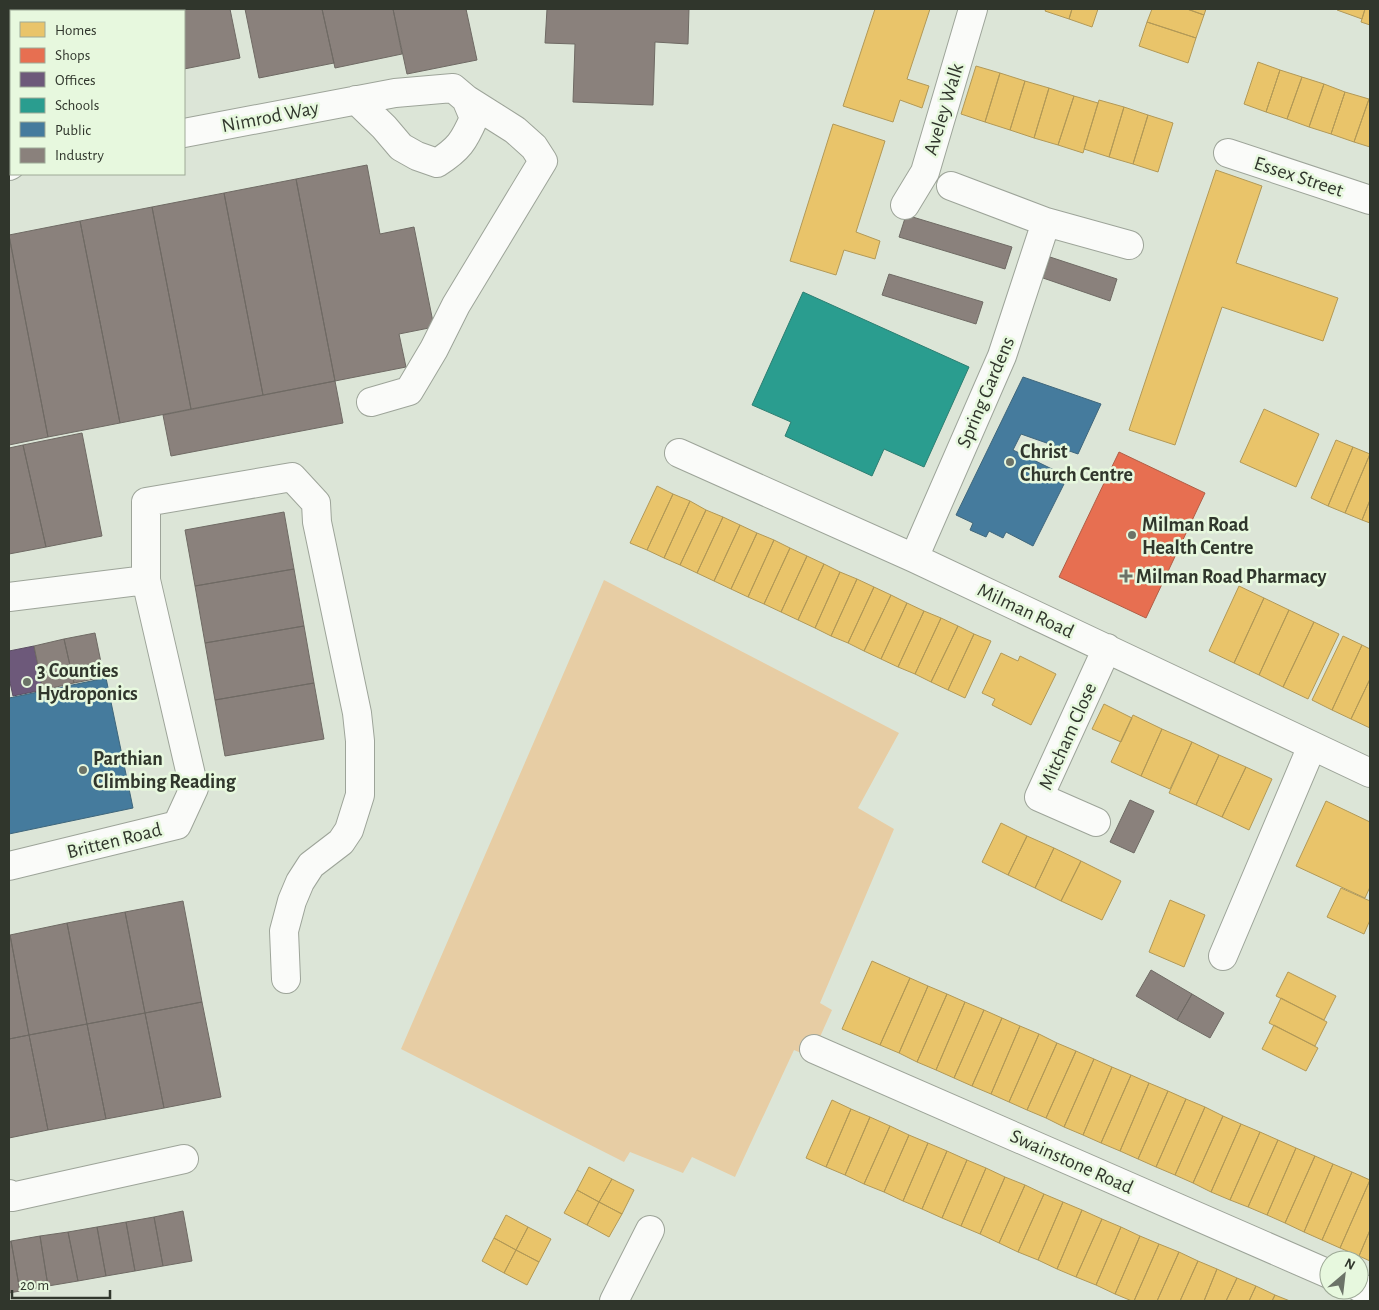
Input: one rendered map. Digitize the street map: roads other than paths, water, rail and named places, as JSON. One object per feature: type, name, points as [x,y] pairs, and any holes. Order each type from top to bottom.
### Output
[{"type":"street","name":"Aveley Walk","points":[[905,205],[925,172],[973,9]]},
{"type":"street","name":"Nimrod Way","points":[[185,133],[395,93],[453,88],[466,99],[515,130],[534,147],[544,161],[456,306],[434,349],[409,391],[371,402]]},
{"type":"street","points":[[356,100],[401,146],[417,156],[438,164],[452,154],[465,139],[474,118],[466,99]]},
{"type":"street","name":"Essex Street","points":[[1228,153],[1370,200]]},
{"type":"street","points":[[951,186],[1046,222],[1129,245]]},
{"type":"street","name":"Spring Gardens","points":[[914,558],[1002,356],[1046,222]]},
{"type":"street","name":"Milman Road","points":[[679,453],[914,558],[1370,773]]},
{"type":"street","name":"Britten Road","points":[[9,866],[177,825],[194,788],[146,580],[146,502],[292,477],[316,503],[317,522],[357,713],[360,741],[360,795],[349,830],[341,842],[311,865],[300,882],[292,901],[284,931],[286,980]]},
{"type":"street","points":[[9,597],[146,580]]},
{"type":"street","name":"Mitcham Close","points":[[1096,822],[1039,797],[1107,648]]},
{"type":"street","points":[[1223,956],[1312,746]]},
{"type":"street","name":"Swainstone Road","points":[[814,1049],[1319,1270]]},
{"type":"street","points":[[9,1194],[12,1197],[184,1159]]},
{"type":"street","points":[[614,1301],[650,1230]]},
{"type":"place","name":"Christ Church Centre","points":[[1010,462]]},
{"type":"place","name":"Milman Road Health Centre","points":[[1132,535]]},
{"type":"place","name":"Milman Road Pharmacy","points":[[1126,576]]},
{"type":"place","name":"3 Counties Hydroponics","points":[[27,682]]},
{"type":"place","name":"Parthian Climbing Reading","points":[[83,770]]}]
